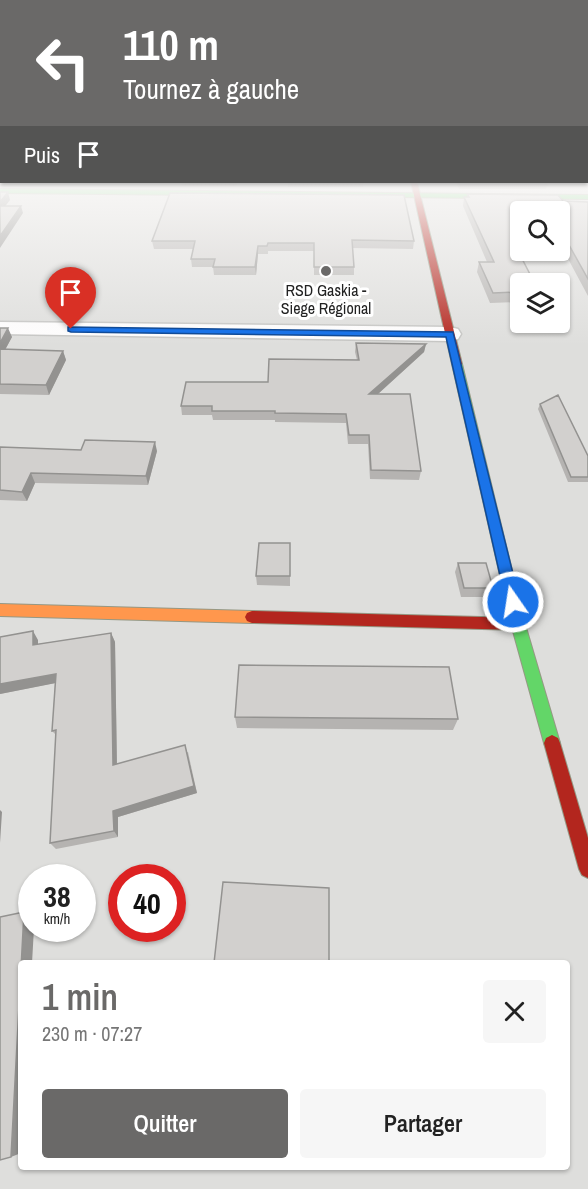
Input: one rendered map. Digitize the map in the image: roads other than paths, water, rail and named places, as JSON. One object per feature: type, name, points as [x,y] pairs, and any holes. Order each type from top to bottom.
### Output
[{"type":"street","points":[[426,235],[518,624],[588,869]]},
{"type":"street","points":[[0,328],[450,334]]},
{"type":"street","points":[[0,610],[518,624]]},
{"type":"place","name":"RSD Gaskia - Siege Régional","points":[[326,271]]}]
